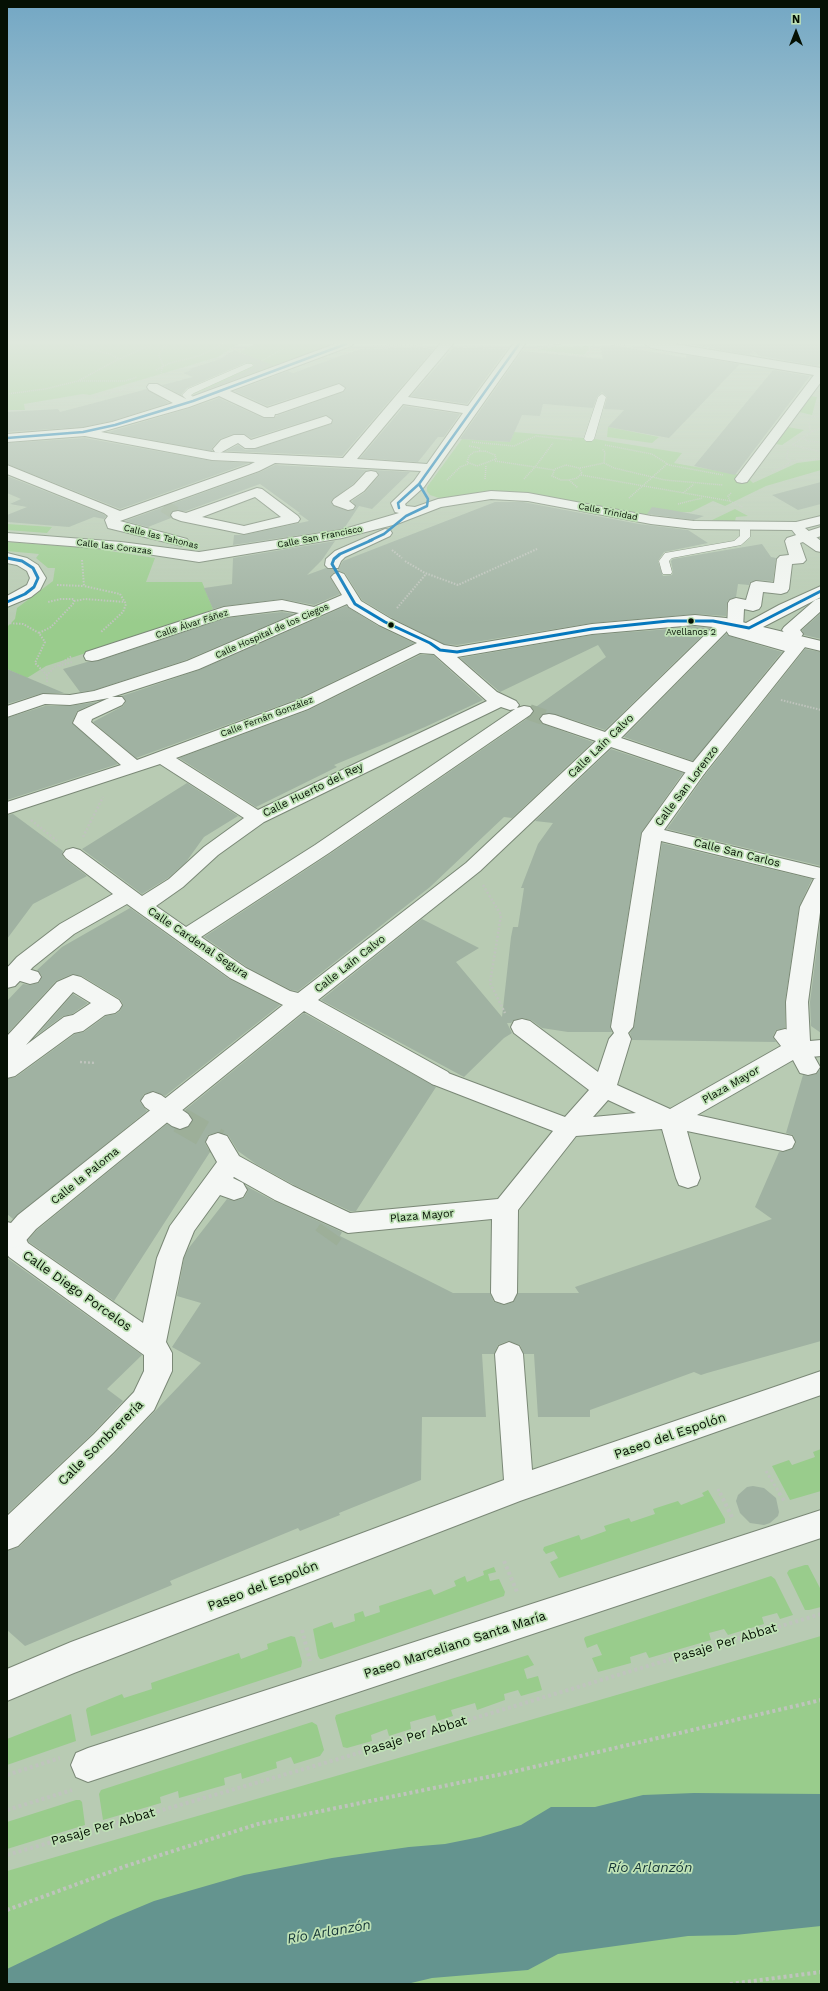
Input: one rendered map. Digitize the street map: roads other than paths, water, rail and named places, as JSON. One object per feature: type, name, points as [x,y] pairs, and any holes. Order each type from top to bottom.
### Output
[{"type":"street","points":[[9,442],[47,437]]},
{"type":"street","points":[[108,437],[212,456],[347,462],[376,469],[430,468]]},
{"type":"street","points":[[220,449],[226,443],[239,438],[250,445],[275,437]]},
{"type":"street","points":[[347,462],[368,437]]},
{"type":"street","points":[[416,512],[400,509],[398,503],[419,484],[453,437]]},
{"type":"street","points":[[736,478],[769,437]]},
{"type":"street","points":[[118,516],[161,504],[254,468],[274,458]]},
{"type":"street","name":"Calle las Tahonas","points":[[7,469],[109,510],[118,516],[112,520],[113,525],[192,544],[221,555]]},
{"type":"street","points":[[348,506],[339,502],[359,488],[376,469]]},
{"type":"street","points":[[187,936],[322,849],[526,711],[500,701],[479,685],[440,650],[385,622],[355,604],[336,571],[334,559],[340,554],[384,534],[427,506],[428,499],[423,493],[419,484]]},
{"type":"street","points":[[257,492],[293,519],[244,530],[182,517],[257,492]]},
{"type":"street","name":"Calle Trinidad","points":[[416,512],[438,503],[455,499],[491,495],[510,495],[543,499],[651,520],[694,525],[745,526],[800,531]]},
{"type":"street","name":"Calle San Francisco","points":[[221,555],[342,534],[416,512]]},
{"type":"street","points":[[737,626],[736,603],[752,606],[756,586],[781,589],[785,559],[798,560],[792,541],[800,531],[821,520]]},
{"type":"street","points":[[800,531],[821,531]]},
{"type":"street","points":[[800,531],[821,548]]},
{"type":"street","name":"Calle las Corazas","points":[[7,537],[121,546],[199,557],[221,555]]},
{"type":"street","points":[[7,558],[22,561],[33,568],[38,578],[34,587],[25,594],[7,602]]},
{"type":"street","name":"Calle Laín Calvo","points":[[303,1001],[358,956],[426,905],[473,867],[608,740],[737,626],[785,608],[821,590]]},
{"type":"street","name":"Calle Hospital de los Ciegos","points":[[134,767],[82,723],[81,720],[84,716],[193,665],[350,597]]},
{"type":"street","points":[[796,641],[795,634],[790,630],[821,603]]},
{"type":"street","name":"Calle Álvar Fáñez","points":[[92,656],[224,612],[282,606],[316,612]]},
{"type":"street","name":"Calle Fernán González","points":[[14,808],[112,779],[134,767],[302,704],[417,648],[431,648],[457,652],[535,638],[634,624],[695,620],[737,626],[821,646]]},
{"type":"street","name":"Calle San Lorenzo","points":[[604,1089],[621,1033],[652,833],[697,770],[759,694],[796,641]]},
{"type":"street","name":"Calle Hospital de los Ciegos","points":[[7,712],[43,699],[83,699],[97,696],[193,665]]},
{"type":"street","name":"Calle Huerto del Rey","points":[[17,976],[67,929],[176,883],[211,851],[256,818],[500,701]]},
{"type":"street","points":[[550,720],[697,770]]},
{"type":"street","points":[[162,757],[256,818]]},
{"type":"street","name":"Calle San Carlos","points":[[652,833],[821,874]]},
{"type":"street","name":"Calle Cardenal Segura","points":[[74,854],[135,900],[238,973],[285,998],[303,1001],[441,1078]]},
{"type":"street","points":[[821,883],[810,907],[800,972],[795,1051],[821,1048]]},
{"type":"street","points":[[7,1051],[65,987],[73,982],[111,1005],[107,1008],[103,1005],[75,1025],[72,1022],[7,1064]]},
{"type":"street","points":[[7,1070],[46,1038],[57,1024],[65,1011],[69,997],[63,992]]},
{"type":"street","name":"Calle la Paloma","points":[[9,1239],[27,1222],[303,1001]]},
{"type":"street","name":"Plaza Mayor","points":[[513,1020],[604,1089],[671,1119],[783,1142]]},
{"type":"street","name":"Plaza Mayor","points":[[441,1078],[569,1128],[671,1119],[795,1051]]},
{"type":"street","points":[[504,1293],[505,1208],[569,1128],[604,1089]]},
{"type":"street","points":[[671,1119],[688,1178]]},
{"type":"street","name":"Plaza Mayor","points":[[152,1344],[170,1258],[183,1226],[224,1169],[284,1193],[348,1223],[505,1208]]},
{"type":"street","name":"Calle Diego Porcelos","points":[[9,1239],[18,1250],[152,1344]]},
{"type":"street","name":"Calle Sombrerería","points":[[7,1536],[104,1443],[144,1401],[158,1371],[158,1353],[152,1344]]},
{"type":"street","points":[[508,1354],[519,1488]]},
{"type":"street","name":"Paseo del Espolón","points":[[8,1681],[519,1488],[821,1383]]},
{"type":"street","name":"Paseo Marceliano Santa María","points":[[88,1765],[821,1524]]},
{"type":"lane","points":[[667,572],[664,561],[669,555],[737,543],[746,537],[745,526]]},
{"type":"water","name":"Río Arlanzón","points":[[694,1793],[821,1794],[821,1926],[735,1935],[688,1936],[558,1954],[528,1970],[432,1978],[407,1984],[7,1984],[7,1969],[111,1919],[154,1901],[244,1875],[332,1858],[409,1847],[445,1844],[480,1837],[521,1825],[551,1807],[595,1807],[643,1795]]},
{"type":"tunnel","points":[[164,506],[178,515]]},
{"type":"tunnel","points":[[529,712],[549,719]]},
{"type":"tunnel","points":[[180,1120],[218,1142]]},
{"type":"tunnel","points":[[326,1238],[331,1231]]},
{"type":"place","name":"Avellanos 2","points":[[691,621]]}]
